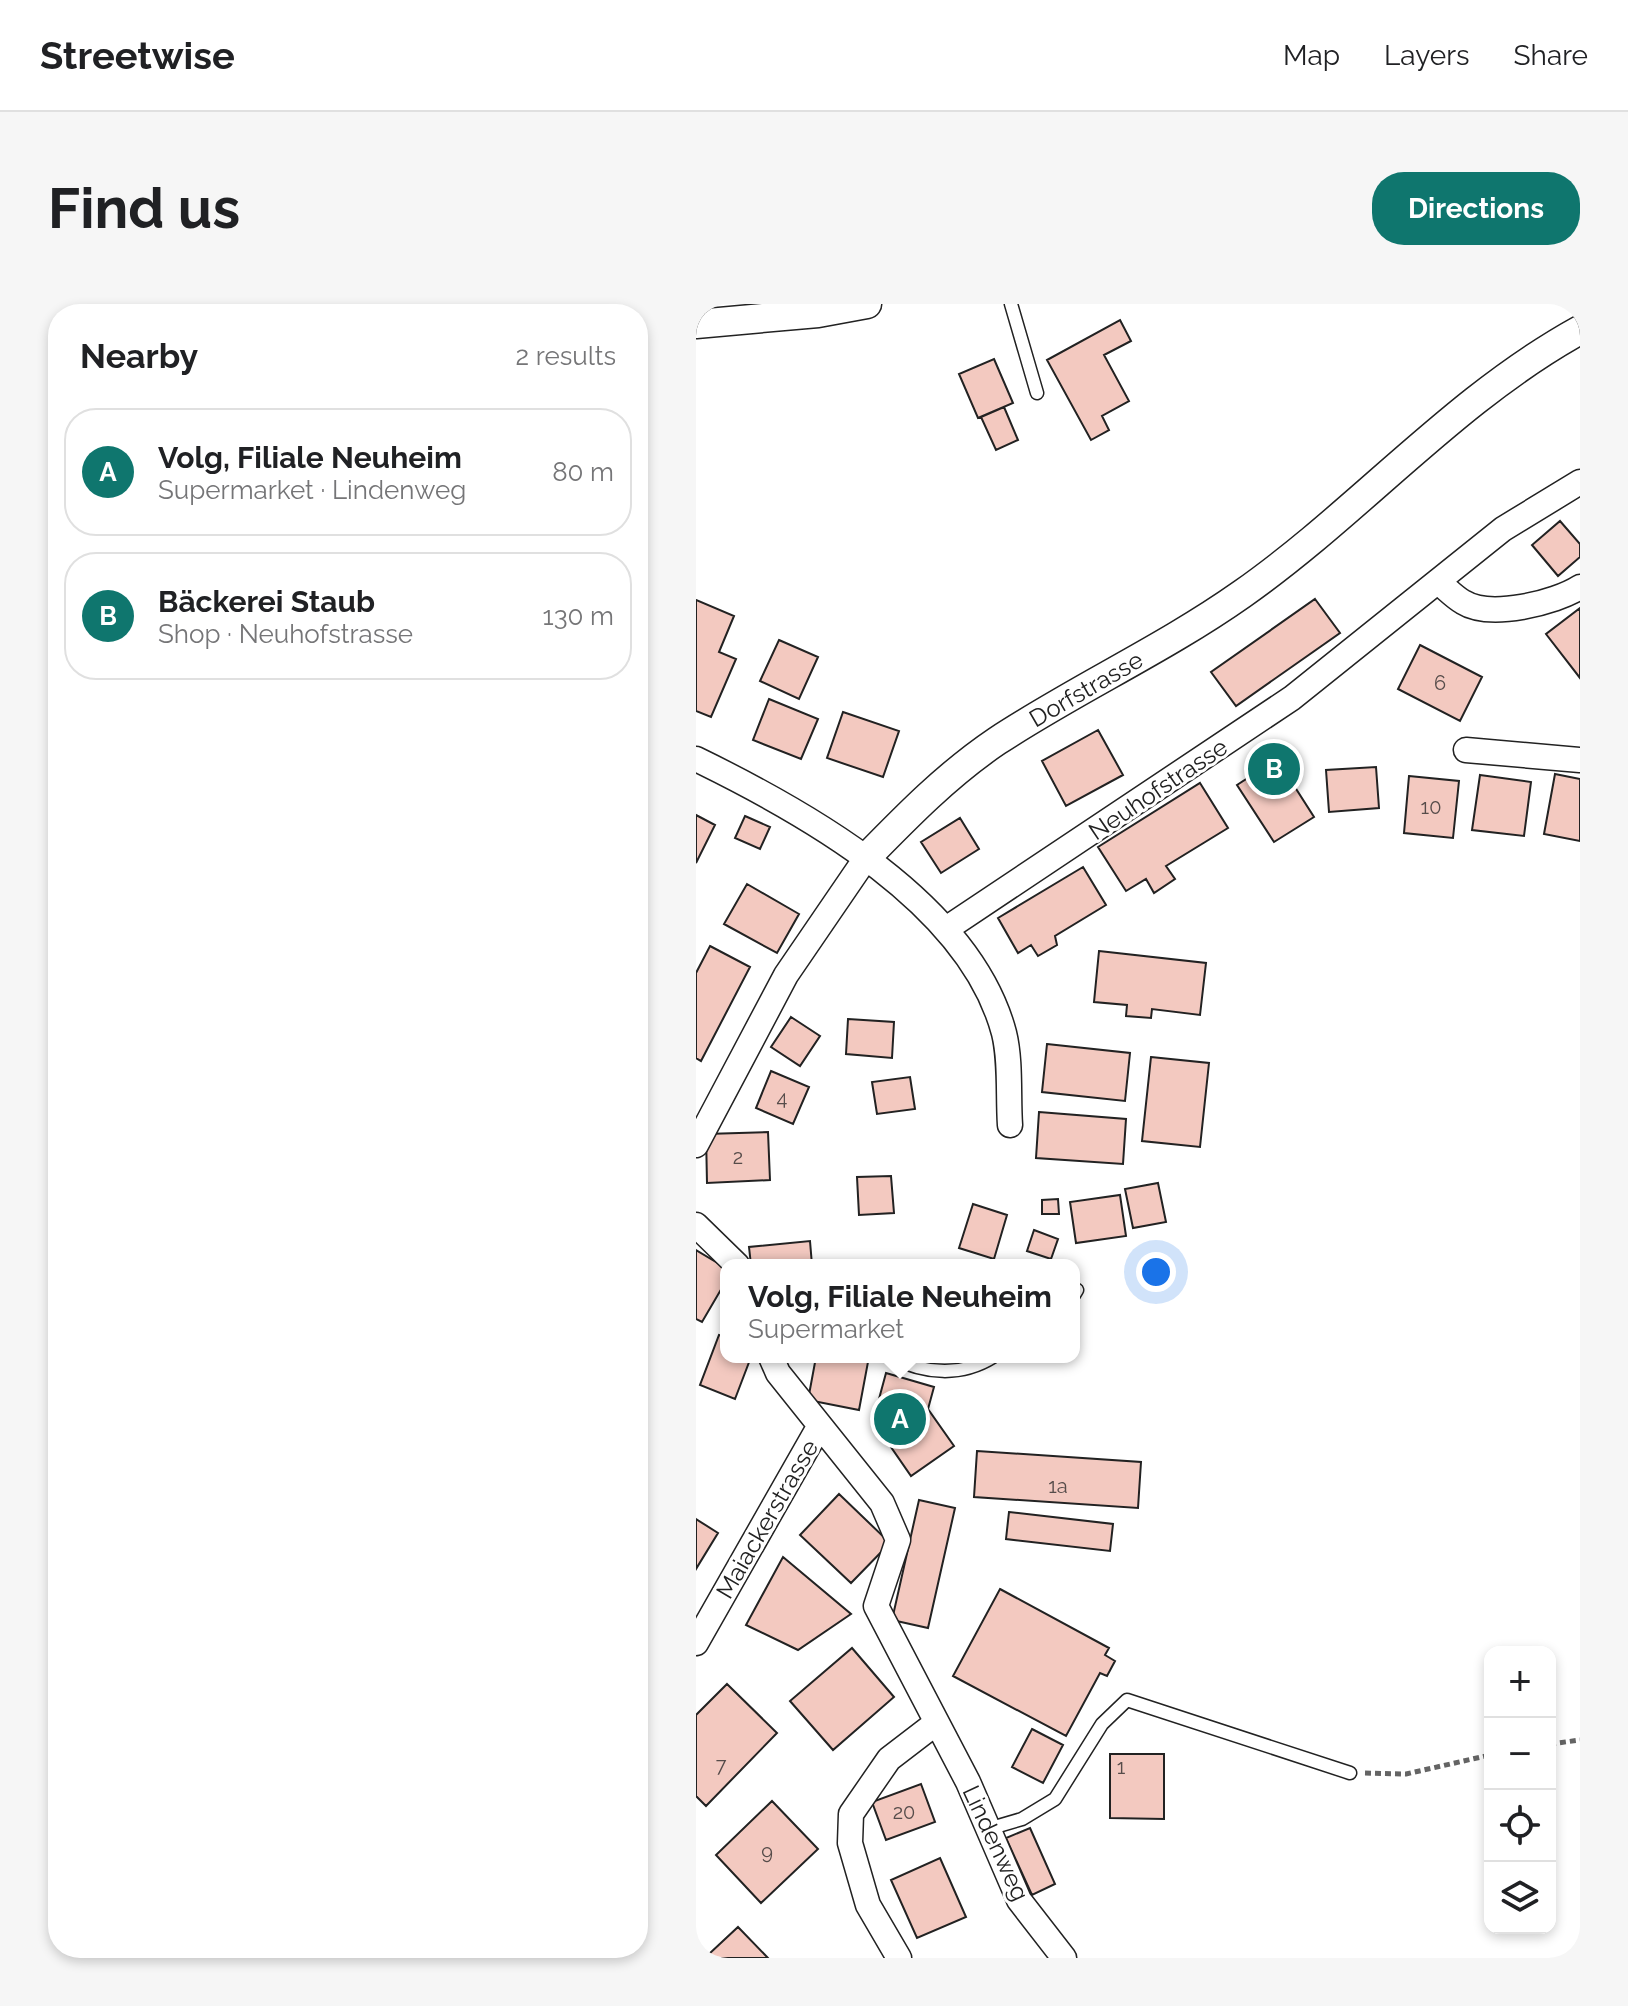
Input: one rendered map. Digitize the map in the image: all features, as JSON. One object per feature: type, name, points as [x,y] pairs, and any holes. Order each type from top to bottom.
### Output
[{"type":"street","points":[[696,324],[818,313],[867,304]]},
{"type":"street","name":"Dorfstrasse","points":[[696,1145],[786,975],[866,858],[926,796],[996,741],[1241,595],[1317,537],[1435,431],[1494,384],[1580,330]]},
{"type":"street","name":"Neuhofstrasse","points":[[946,929],[1281,706],[1503,529],[1580,482]]},
{"type":"street","points":[[1438,582],[1465,604],[1511,609],[1565,597],[1580,587]]},
{"type":"street","points":[[1466,750],[1580,760]]},
{"type":"street","points":[[696,759],[759,790],[866,858],[946,929],[981,981],[1004,1034],[1010,1125]]},
{"type":"street","points":[[696,1225],[731,1259]]},
{"type":"street","name":"Maiackerstrasse","points":[[696,1643],[819,1427],[774,1363]]},
{"type":"street","name":"Lindenweg","points":[[819,1427],[849,1458],[882,1503],[898,1540],[876,1606],[988,1829],[1019,1900],[1064,1958]]},
{"type":"street","points":[[899,1958],[868,1905],[850,1843],[851,1814],[889,1759],[936,1723]]},
{"type":"lane","points":[[1011,304],[1037,393]]},
{"type":"lane","points":[[913,1363],[953,1374],[983,1363]]},
{"type":"lane","points":[[988,1829],[1022,1819],[1055,1799],[1102,1724],[1127,1700],[1350,1773]]},
{"type":"path","points":[[1556,1743],[1580,1740]]},
{"type":"path","points":[[1350,1773],[1406,1774],[1484,1756]]},
{"type":"building","points":[[1120,320],[1131,341],[1104,355],[1129,401],[1102,416],[1109,430],[1091,440],[1047,360]]},
{"type":"building","points":[[994,359],[1013,403],[978,418],[959,374]]},
{"type":"building","points":[[1004,407],[1018,440],[996,450],[981,417]]},
{"type":"building","points":[[1560,521],[1580,544],[1580,557],[1558,576],[1532,545]]},
{"type":"building","points":[[1315,599],[1340,633],[1236,706],[1211,672]]},
{"type":"building","points":[[696,600],[734,616],[719,652],[736,659],[711,717],[696,711]]},
{"type":"building","points":[[1580,608],[1580,678],[1546,634]]},
{"type":"building","points":[[779,640],[818,657],[799,699],[760,681]]},
{"type":"building","points":[[1420,645],[1482,677],[1460,721],[1398,689]]},
{"type":"building","points":[[769,699],[818,719],[801,759],[753,740]]},
{"type":"building","points":[[843,712],[899,731],[883,777],[827,758]]},
{"type":"building","points":[[1098,730],[1123,775],[1066,806],[1042,761]]},
{"type":"building","points":[[1277,759],[1314,817],[1274,842],[1237,785]]},
{"type":"building","points":[[1376,767],[1379,808],[1329,812],[1326,770]]},
{"type":"building","points":[[1555,774],[1580,779],[1580,841],[1544,834]]},
{"type":"building","points":[[1480,775],[1531,782],[1524,836],[1472,830]]},
{"type":"building","points":[[1409,776],[1459,781],[1453,838],[1404,833]]},
{"type":"building","points":[[1200,783],[1228,828],[1166,866],[1175,879],[1154,893],[1146,879],[1126,891],[1098,847]]},
{"type":"building","points":[[696,815],[715,825],[696,863]]},
{"type":"building","points":[[745,816],[770,827],[760,849],[735,838]]},
{"type":"building","points":[[960,818],[979,849],[941,873],[921,842]]},
{"type":"building","points":[[1083,867],[1106,905],[1055,936],[1057,945],[1038,956],[1031,945],[1018,953],[998,918]]},
{"type":"building","points":[[747,884],[799,914],[777,953],[724,924]]},
{"type":"building","points":[[710,946],[750,967],[701,1061],[696,1058],[696,973]]},
{"type":"building","points":[[1099,951],[1206,963],[1200,1015],[1152,1009],[1151,1018],[1126,1016],[1127,1005],[1094,1002]]},
{"type":"building","points":[[791,1017],[820,1036],[800,1066],[771,1047]]},
{"type":"building","points":[[848,1019],[894,1022],[892,1058],[846,1054]]},
{"type":"building","points":[[1047,1044],[1130,1053],[1125,1101],[1042,1092]]},
{"type":"building","points":[[1151,1057],[1209,1063],[1200,1147],[1142,1141]]},
{"type":"building","points":[[771,1071],[809,1087],[793,1124],[756,1108]]},
{"type":"building","points":[[910,1077],[915,1109],[877,1114],[872,1082]]},
{"type":"building","points":[[1039,1112],[1126,1119],[1123,1164],[1036,1158]]},
{"type":"building","points":[[768,1132],[770,1180],[707,1183],[706,1134]]},
{"type":"building","points":[[891,1176],[894,1213],[859,1215],[857,1177]]},
{"type":"building","points":[[1158,1183],[1166,1222],[1133,1228],[1125,1189]]},
{"type":"building","points":[[1120,1195],[1126,1236],[1076,1243],[1070,1202]]},
{"type":"building","points":[[1058,1199],[1059,1214],[1042,1214],[1042,1200]]},
{"type":"building","points":[[973,1204],[1007,1215],[994,1259],[959,1248]]},
{"type":"building","points":[[1034,1230],[1058,1239],[1051,1259],[1027,1251]]},
{"type":"building","points":[[810,1241],[812,1259],[750,1259],[749,1247]]},
{"type":"building","points":[[696,1250],[720,1264],[720,1291],[702,1322],[696,1319]]},
{"type":"building","points":[[720,1335],[720,1363],[749,1363],[735,1399],[700,1385]]},
{"type":"building","points":[[815,1363],[868,1363],[859,1410],[808,1400]]},
{"type":"building","points":[[886,1373],[934,1387],[928,1409],[954,1446],[911,1476],[873,1421]]},
{"type":"building","points":[[977,1451],[1141,1462],[1138,1508],[974,1497]]},
{"type":"building","points":[[839,1494],[890,1543],[851,1583],[800,1535]]},
{"type":"building","points":[[919,1500],[955,1508],[928,1628],[892,1620]]},
{"type":"building","points":[[1009,1512],[1113,1524],[1110,1551],[1006,1539]]},
{"type":"building","points":[[696,1519],[718,1533],[696,1569]]},
{"type":"building","points":[[783,1557],[851,1614],[798,1650],[746,1625]]},
{"type":"building","points":[[1000,1589],[1109,1648],[1105,1655],[1115,1661],[1107,1676],[1100,1673],[1066,1736],[953,1676]]},
{"type":"building","points":[[852,1648],[894,1697],[833,1750],[790,1701]]},
{"type":"building","points":[[727,1684],[777,1733],[706,1806],[696,1796],[696,1715]]},
{"type":"building","points":[[1032,1729],[1063,1745],[1043,1783],[1012,1767]]},
{"type":"building","points":[[1110,1754],[1164,1754],[1164,1819],[1110,1818]]},
{"type":"building","points":[[921,1784],[935,1822],[886,1840],[872,1802]]},
{"type":"building","points":[[772,1801],[818,1849],[761,1903],[716,1855]]},
{"type":"building","points":[[1030,1828],[1055,1884],[1032,1895],[1006,1838]]},
{"type":"building","points":[[940,1858],[966,1917],[917,1938],[891,1880]]},
{"type":"building","points":[[738,1927],[768,1958],[713,1958],[709,1954]]},
{"type":"place","name":"Bäckerei Staub","points":[[1274,769]]},
{"type":"place","name":"Volg, Filiale Neuheim","points":[[900,1419]]}]
